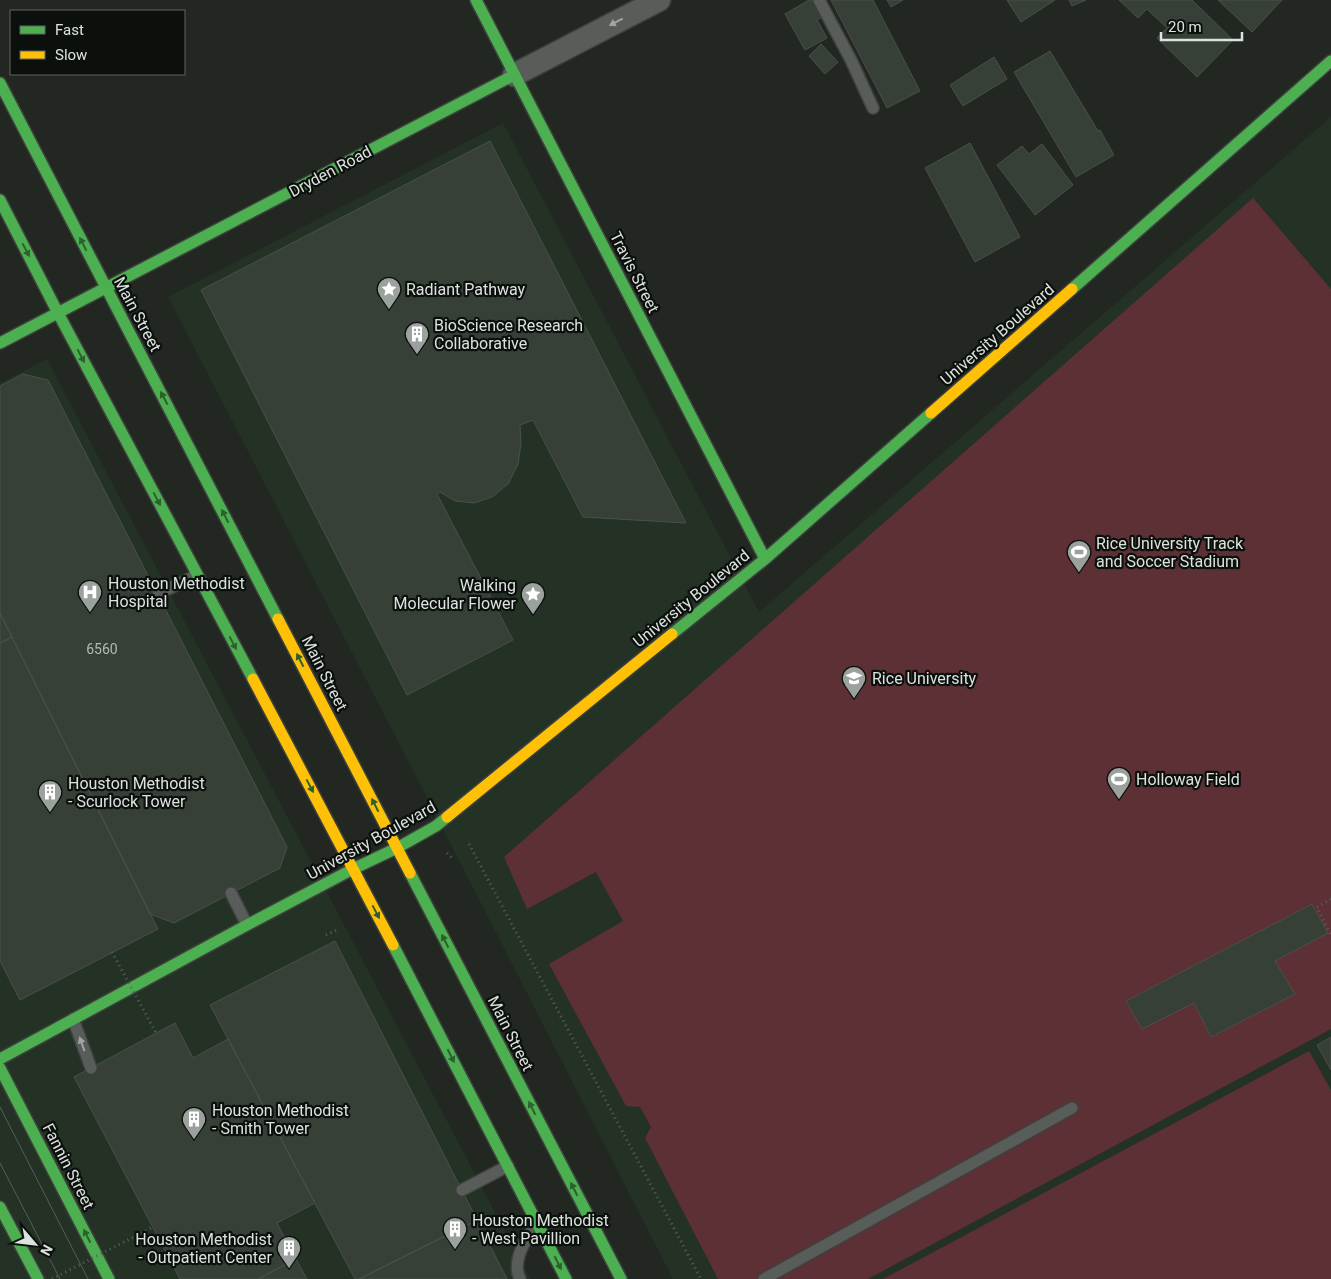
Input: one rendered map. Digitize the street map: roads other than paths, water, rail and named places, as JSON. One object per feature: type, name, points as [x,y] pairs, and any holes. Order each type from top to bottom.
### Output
[{"type":"main road","name":"Travis Street","points":[[476,0],[765,559]]},
{"type":"main road","name":"University Boulevard","points":[[0,1059],[247,925],[436,826],[765,559],[1331,61]]},
{"type":"main road","name":"Dryden Road","points":[[0,343],[514,75]]},
{"type":"main road","name":"Main Street","points":[[0,83],[621,1279]]},
{"type":"main road","points":[[0,200],[58,313],[354,869],[566,1279]]},
{"type":"main road","name":"Fannin Street","points":[[0,1068],[109,1279]]},
{"type":"main road","points":[[0,1207],[38,1279]]},
{"type":"street","name":"Dryden Road","points":[[514,75],[650,2]]},
{"type":"lane","points":[[819,0],[852,60],[873,108]]},
{"type":"lane","points":[[158,594],[197,575]]},
{"type":"lane","points":[[231,893],[247,925]]},
{"type":"lane","points":[[73,1019],[90,1068]]},
{"type":"lane","points":[[764,1279],[1072,1108]]},
{"type":"lane","points":[[462,1190],[508,1166]]},
{"type":"lane","points":[[520,1279],[517,1272],[520,1250],[537,1222]]},
{"type":"tram line","points":[[0,1107],[88,1279]]},
{"type":"tram line","points":[[0,1163],[60,1279]]},
{"type":"place","name":"Radiant Pathway","points":[[389,310]]},
{"type":"place","name":"BioScience Research Collaborative","points":[[417,355]]},
{"type":"place","name":"Rice University Track and Soccer Stadium","points":[[1079,573]]},
{"type":"place","name":"Houston Methodist Hospital","points":[[90,613]]},
{"type":"place","name":"Walking Molecular Flower","points":[[533,615]]},
{"type":"place","name":"Rice University","points":[[854,699]]},
{"type":"place","name":"Holloway Field","points":[[1119,800]]},
{"type":"place","name":"Houston Methodist - Scurlock Tower","points":[[50,813]]},
{"type":"place","name":"Houston Methodist - Smith Tower","points":[[194,1140]]},
{"type":"place","name":"Houston Methodist - West Pavillion","points":[[455,1250]]},
{"type":"place","name":"Houston Methodist - Outpatient Center","points":[[289,1269]]}]
